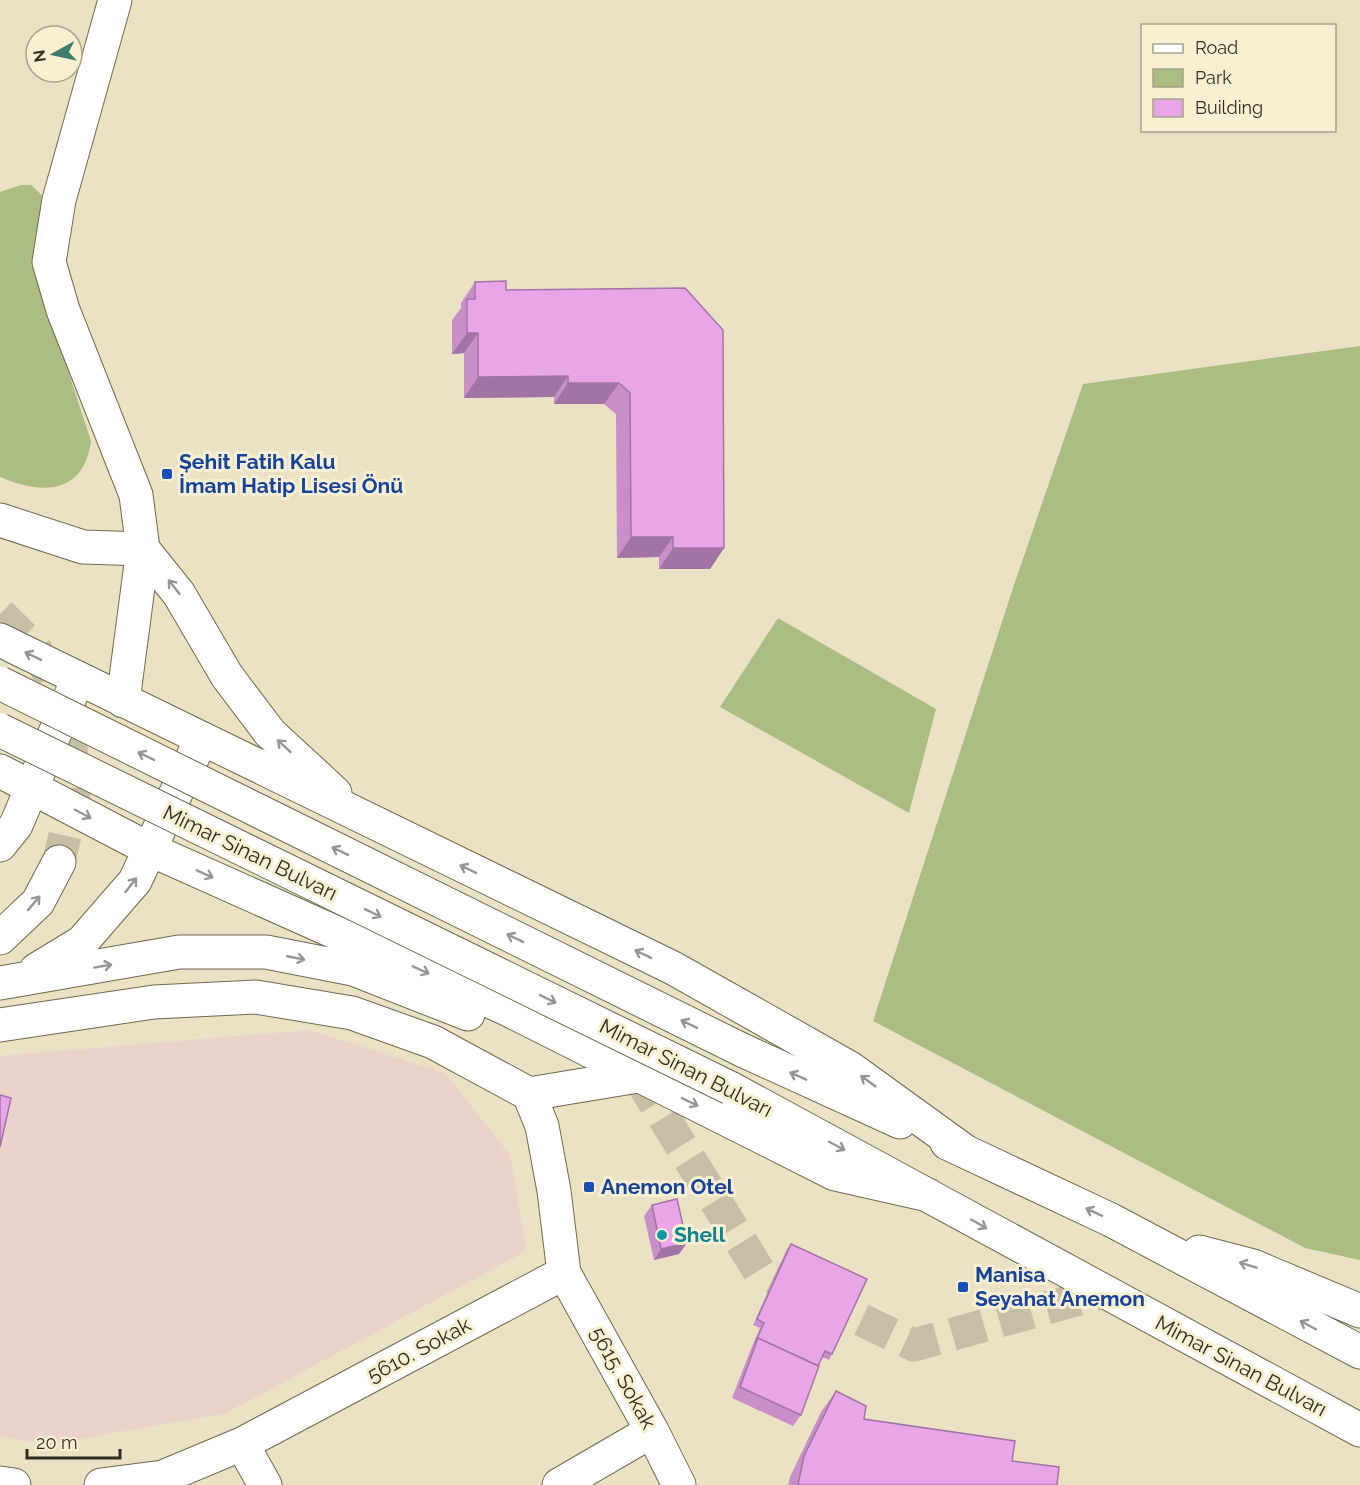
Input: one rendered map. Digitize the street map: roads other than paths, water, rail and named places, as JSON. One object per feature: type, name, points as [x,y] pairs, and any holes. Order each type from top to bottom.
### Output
[{"type":"main road","points":[[115,0],[59,200],[49,262],[63,310],[136,495],[143,549],[123,701]]},
{"type":"main road","points":[[0,520],[83,547],[143,549],[179,594],[227,676],[270,733],[358,815]]},
{"type":"main road","points":[[0,640],[673,968],[850,1068],[966,1152]]},
{"type":"main road","points":[[0,845],[16,825],[78,678]]},
{"type":"main road","name":"Mimar Sinan Bulvarı","points":[[0,683],[742,1050],[966,1152],[1146,1238]]},
{"type":"main road","name":"Mimar Sinan Bulvarı","points":[[0,730],[730,1088],[1360,1430]]},
{"type":"main road","points":[[12,980],[82,942],[135,881],[200,739]]},
{"type":"main road","points":[[0,771],[151,850],[507,1009],[584,1050],[835,1174],[928,1195]]},
{"type":"main road","points":[[0,938],[38,902],[59,862]]},
{"type":"main road","points":[[12,980],[179,952],[266,952],[353,969],[500,1027],[584,1050]]},
{"type":"main road","points":[[0,1025],[154,1002],[256,997],[351,1013],[423,1038],[529,1094],[638,1076]]},
{"type":"main road","points":[[529,1094],[542,1126],[554,1191],[564,1273]]},
{"type":"main road","points":[[1146,1238],[1253,1266],[1360,1311]]},
{"type":"main road","points":[[1146,1238],[1360,1352]]},
{"type":"main road","name":"5615. Sokak","points":[[564,1273],[652,1431],[679,1485]]},
{"type":"main road","name":"5610. Sokak","points":[[101,1485],[163,1477],[242,1444],[564,1273]]},
{"type":"main road","points":[[559,1485],[652,1431]]},
{"type":"main road","points":[[242,1444],[265,1485]]},
{"type":"main road","points":[[0,1483],[14,1485]]},
{"type":"tunnel","points":[[0,614],[35,648],[59,692],[71,746],[74,795],[59,862]]},
{"type":"tunnel","points":[[638,1076],[759,1271],[914,1345],[1104,1292]]},
{"type":"place","name":"Şehit Fatih Kalu İmam Hatip Lisesi Önü","points":[[167,474]]},
{"type":"place","name":"Anemon Otel","points":[[589,1187]]},
{"type":"place","name":"Shell","points":[[662,1235]]},
{"type":"place","name":"Manisa Seyahat Anemon","points":[[963,1287]]}]
